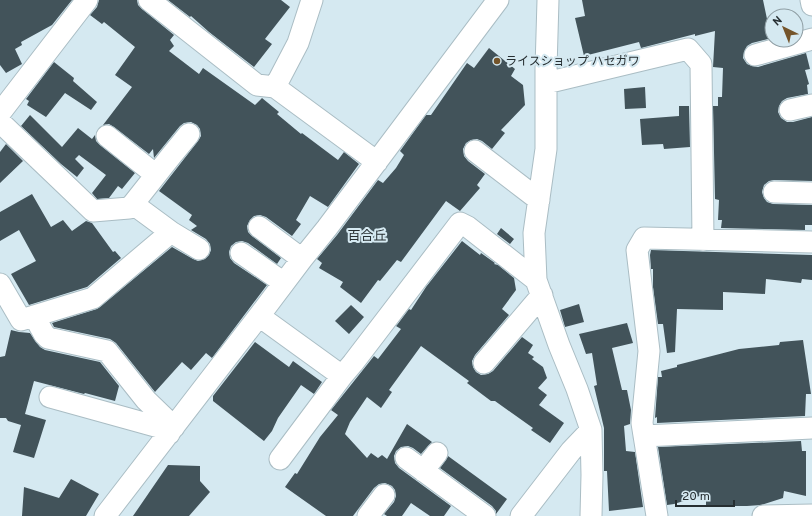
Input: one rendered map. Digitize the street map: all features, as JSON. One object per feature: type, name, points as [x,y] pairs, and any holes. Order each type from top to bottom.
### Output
[{"type":"street","points":[[0,113],[87,0]]},
{"type":"street","points":[[149,0],[257,85],[275,87],[377,162]]},
{"type":"street","points":[[105,516],[327,228],[498,0]]},
{"type":"street","points":[[548,0],[546,149],[534,232],[539,287],[591,430],[591,516]]},
{"type":"street","points":[[811,0],[812,5]]},
{"type":"street","points":[[275,87],[298,43],[307,2]]},
{"type":"street","points":[[755,55],[812,39]]},
{"type":"street","points":[[546,83],[688,49],[701,64],[703,240]]},
{"type":"street","points":[[790,110],[812,105]]},
{"type":"street","points":[[0,122],[93,211],[129,208],[189,134]]},
{"type":"street","points":[[107,136],[156,175]]},
{"type":"street","points":[[475,151],[539,200]]},
{"type":"street","points":[[774,192],[812,193]]},
{"type":"street","points":[[133,204],[170,232],[199,249]]},
{"type":"street","points":[[280,459],[460,223],[468,227],[539,287]]},
{"type":"street","points":[[259,227],[302,259]]},
{"type":"street","points":[[3,295],[21,320],[93,298],[170,232]]},
{"type":"street","points":[[657,516],[642,423],[649,351],[637,250],[644,238],[812,242]]},
{"type":"street","points":[[241,253],[284,283]]},
{"type":"street","points":[[484,363],[539,287]]},
{"type":"street","points":[[34,316],[44,334],[48,338],[107,351],[172,430]]},
{"type":"street","points":[[259,316],[342,376]]},
{"type":"street","points":[[50,397],[172,430]]},
{"type":"street","points":[[644,436],[812,428]]},
{"type":"street","points":[[521,516],[571,451],[591,430]]},
{"type":"street","points":[[423,471],[437,453]]},
{"type":"street","points":[[406,458],[485,516]]},
{"type":"street","points":[[371,515],[384,495]]},
{"type":"street","points":[[763,516],[812,515]]},
{"type":"building","points":[[0,0],[72,0],[52,25],[21,42],[22,45],[15,49],[22,64],[6,73],[0,65]]},
{"type":"building","points":[[99,0],[137,0],[138,5],[142,9],[174,35],[170,40],[174,46],[169,51],[199,74],[203,68],[255,105],[262,98],[279,112],[277,114],[301,134],[302,133],[338,160],[344,152],[359,164],[328,207],[310,196],[296,220],[301,224],[292,236],[266,217],[260,215],[254,216],[250,220],[247,226],[248,232],[281,258],[277,264],[248,243],[242,241],[236,242],[231,246],[229,252],[230,258],[234,263],[267,285],[212,358],[206,353],[191,370],[182,362],[155,392],[116,343],[110,339],[54,327],[52,323],[97,309],[172,247],[198,261],[205,259],[211,250],[210,244],[206,239],[191,230],[197,226],[189,220],[192,215],[159,191],[201,136],[200,129],[197,125],[191,122],[184,123],[180,126],[154,158],[153,149],[149,154],[114,127],[109,124],[103,125],[132,87],[115,75],[135,47],[104,22],[102,24],[90,15],[97,7]]},
{"type":"building","points":[[168,0],[281,0],[290,7],[265,39],[272,44],[254,67],[191,16],[190,17]]},
{"type":"building","points":[[582,0],[763,0],[765,8],[764,40],[747,46],[743,58],[747,64],[758,67],[806,53],[810,69],[805,70],[809,84],[807,85],[808,94],[787,98],[782,101],[778,112],[781,118],[787,122],[812,117],[812,181],[769,181],[764,185],[762,192],[767,202],[773,204],[812,205],[812,225],[805,225],[805,230],[721,228],[722,220],[718,220],[719,200],[715,199],[713,106],[718,106],[718,97],[722,97],[723,68],[713,67],[715,31],[695,36],[695,34],[641,48],[639,42],[584,56],[575,18],[585,16]]},
{"type":"building","points":[[489,48],[515,69],[511,76],[523,85],[525,105],[501,130],[505,133],[492,149],[477,139],[466,143],[463,149],[464,156],[485,174],[477,185],[480,188],[460,211],[446,201],[401,262],[397,260],[380,281],[378,280],[361,303],[340,287],[343,282],[319,268],[322,263],[317,259],[378,180],[383,183],[396,168],[404,155],[400,151],[426,115],[431,115],[467,63],[474,68]]},
{"type":"building","points":[[54,62],[74,78],[73,81],[97,102],[91,110],[65,93],[46,117],[27,105],[29,101],[26,99]]},
{"type":"building","points":[[645,87],[646,108],[625,109],[624,89]]},
{"type":"building","points":[[679,106],[689,106],[690,147],[664,149],[663,144],[642,145],[640,119],[679,116]]},
{"type":"building","points":[[30,115],[62,147],[78,128],[92,139],[95,135],[96,141],[100,145],[135,173],[122,189],[118,186],[109,198],[97,199],[92,193],[106,175],[79,155],[75,159],[84,168],[77,177],[21,126]]},
{"type":"building","points":[[6,144],[23,161],[0,183],[0,152]]},
{"type":"building","points":[[32,194],[51,227],[63,220],[72,231],[86,221],[92,223],[113,252],[115,251],[121,258],[87,287],[29,305],[11,274],[36,261],[19,230],[0,241],[0,212]]},
{"type":"building","points":[[501,228],[514,239],[510,244],[497,234]]},
{"type":"building","points":[[462,241],[480,255],[481,253],[495,263],[494,264],[498,265],[514,278],[516,290],[502,309],[509,315],[475,355],[472,361],[473,367],[476,372],[481,375],[488,374],[493,371],[522,337],[533,345],[528,353],[534,357],[532,359],[543,367],[547,378],[538,388],[547,395],[539,405],[564,423],[550,443],[531,430],[533,428],[495,401],[491,401],[467,383],[469,381],[421,346],[389,390],[392,392],[381,408],[367,397],[350,422],[345,434],[367,458],[371,453],[378,458],[382,455],[387,459],[407,424],[432,442],[421,454],[408,446],[401,447],[396,451],[394,456],[395,463],[399,468],[451,506],[444,516],[430,516],[411,503],[402,516],[387,516],[384,514],[394,502],[396,496],[395,490],[392,486],[385,483],[379,484],[374,488],[353,516],[326,516],[285,487],[295,473],[297,474],[320,437],[338,415],[331,410],[374,356],[378,359],[401,329],[396,326],[409,309],[411,310],[426,287]]},
{"type":"building","points":[[651,250],[812,255],[812,280],[802,279],[801,283],[766,279],[765,294],[723,292],[723,310],[677,309],[675,352],[667,353],[663,324],[658,324],[653,287],[653,269],[651,269]]},
{"type":"building","points":[[579,304],[584,322],[565,327],[560,310]]},
{"type":"building","points":[[351,305],[364,317],[349,334],[335,321]]},
{"type":"building","points":[[627,323],[633,343],[612,348],[622,390],[627,390],[631,410],[630,424],[624,426],[626,451],[635,452],[643,507],[609,511],[607,471],[604,471],[604,428],[594,386],[597,385],[592,353],[586,354],[579,334]]},
{"type":"building","points":[[11,330],[30,333],[40,347],[45,350],[100,362],[119,386],[115,401],[34,381],[25,414],[46,420],[34,458],[13,452],[21,425],[8,421],[6,418],[0,418],[0,357],[5,356]]},
{"type":"building","points":[[803,340],[811,394],[806,394],[805,416],[657,423],[657,417],[655,418],[658,377],[662,377],[661,371],[677,367],[677,365],[739,349],[779,345],[780,342]]},
{"type":"building","points":[[255,342],[289,367],[293,361],[322,382],[314,394],[301,385],[264,441],[213,401],[213,396]]},
{"type":"building","points":[[801,441],[802,451],[806,451],[806,496],[784,491],[783,498],[761,505],[706,506],[706,494],[667,505],[658,447]]},
{"type":"building","points":[[448,456],[507,499],[496,514],[496,511],[492,506],[440,468]]},
{"type":"building","points":[[168,465],[200,466],[200,481],[210,492],[189,516],[133,516]]},
{"type":"building","points":[[71,479],[99,494],[86,516],[22,516],[24,487],[59,498]]},
{"type":"place","name":"ライスショップ ハセガワ","points":[[497,61]]},
{"type":"district","name":"百合丘","points":[[367,235]]}]
